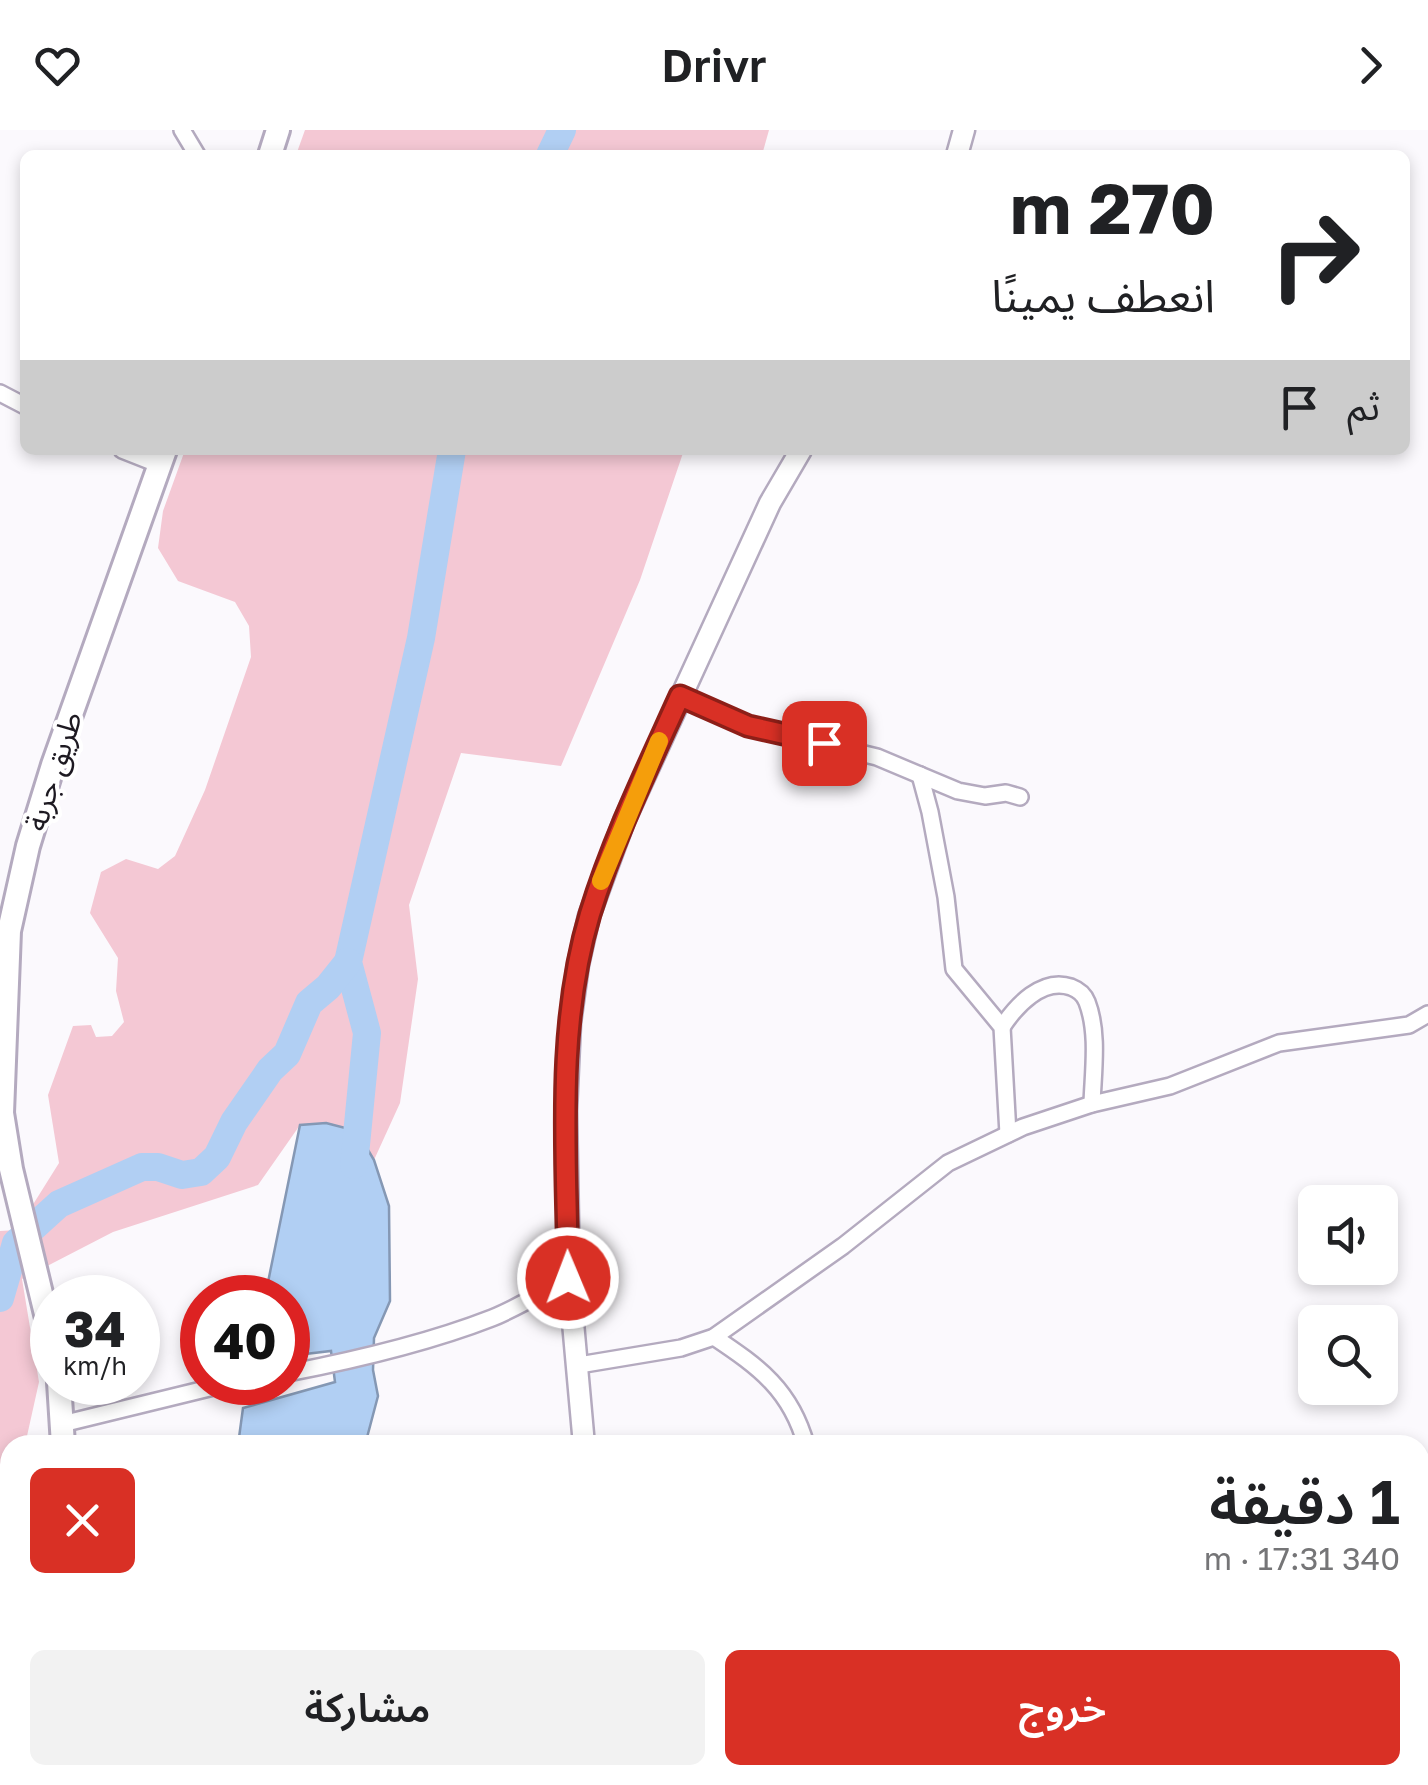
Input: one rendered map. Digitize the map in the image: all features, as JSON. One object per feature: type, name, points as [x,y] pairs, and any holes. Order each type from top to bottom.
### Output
[{"type":"main road","name":"طريق جربة","points":[[37,1275],[1,1113],[9,931],[18,883],[53,765],[163,458]]},
{"type":"main road","points":[[60,1405],[62,1434]]},
{"type":"street","points":[[583,1435],[568,1278],[566,1110],[570,1023],[578,964],[602,878],[680,696],[770,503],[797,455]]},
{"type":"street","points":[[680,696],[748,726],[854,750],[958,791],[1020,797]]},
{"type":"street","points":[[920,775],[946,897],[954,969],[1002,1028],[1008,1134]]},
{"type":"street","points":[[1002,1028],[1026,1000],[1052,984],[1075,988],[1084,994],[1092,1023],[1092,1104]]},
{"type":"street","points":[[579,1365],[680,1348],[714,1337],[854,1238],[948,1163],[1008,1134],[1092,1104],[1170,1086],[1279,1043],[1409,1025],[1428,1014]]},
{"type":"street","points":[[310,1369],[491,1318],[568,1278]]},
{"type":"street","points":[[714,1337],[771,1378],[802,1435]]},
{"type":"street","points":[[62,1434],[180,1398]]},
{"type":"shaded area","points":[[305,130],[769,130],[763,150],[298,150]]},
{"type":"shaded area","points":[[183,455],[682,455],[640,580],[561,766],[461,753],[409,905],[418,979],[400,1103],[374,1160],[357,1131],[300,1125],[258,1185],[113,1232],[22,1279],[30,1327],[30,1405],[34,1405],[27,1435],[0,1435],[0,1231],[17,1230],[59,1163],[48,1095],[73,1026],[91,1025],[96,1037],[112,1036],[124,1022],[116,991],[118,958],[90,913],[101,872],[126,859],[158,869],[175,856],[205,790],[251,657],[249,626],[235,602],[178,581],[158,548],[163,511]]},
{"type":"water","points":[[326,1123],[357,1131],[374,1160],[389,1206],[390,1301],[374,1338],[373,1370],[378,1396],[368,1435],[239,1435],[243,1408],[310,1405],[310,1389],[335,1382],[331,1351],[310,1353],[310,1275],[269,1275],[300,1125]]},
{"type":"waterway","points":[[552,150],[562,130]]},
{"type":"waterway","points":[[354,1165],[367,1033],[348,962],[421,638],[451,455]]},
{"type":"waterway","points":[[0,1298],[16,1243],[59,1204],[142,1167],[158,1167],[182,1175],[201,1172],[217,1157],[234,1122],[270,1070],[287,1054],[309,1003],[348,962]]},
{"type":"slow traffic","points":[[601,881],[659,741]]},
{"type":"route","points":[[568,1278],[566,1110],[570,1023],[578,964],[602,878],[680,696],[748,726],[824,743]]}]
